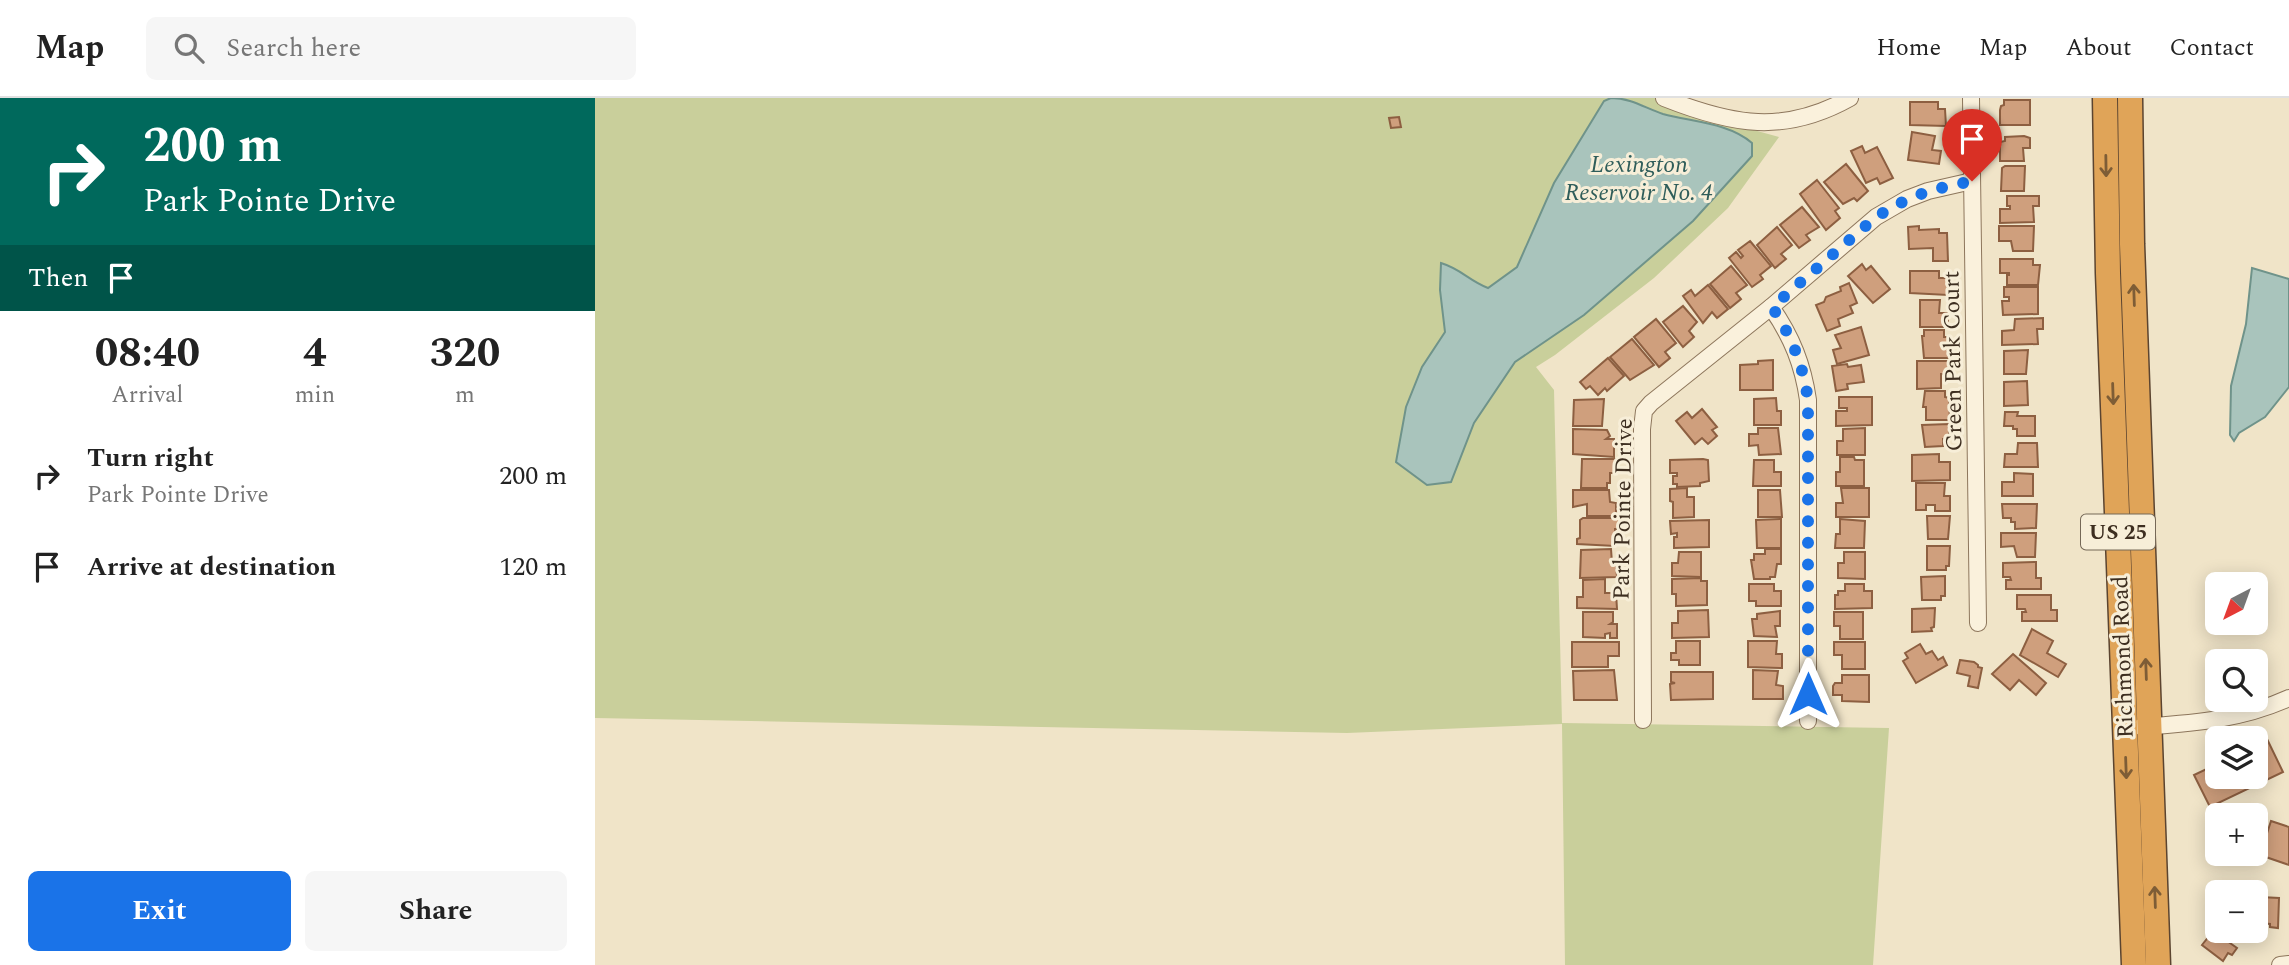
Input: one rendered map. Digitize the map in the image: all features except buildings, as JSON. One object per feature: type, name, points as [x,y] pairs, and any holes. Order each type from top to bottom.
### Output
[{"type":"highway","name":"Richmond Road","points":[[2105,98],[2108,273],[2136,728],[2158,965]]},
{"type":"highway","name":"Richmond Road","points":[[2130,98],[2136,728],[2134,965]]},
{"type":"street","points":[[1664,98],[1718,115],[1773,123],[1803,119],[1850,98]]},
{"type":"street","name":"Green Park Court","points":[[1971,98],[1978,623]]},
{"type":"street","name":"Park Pointe Drive","points":[[1643,720],[1644,411],[1772,307],[1876,217],[1928,191],[1972,181]]},
{"type":"street","points":[[1772,307],[1802,366],[1808,400],[1808,721]]},
{"type":"street","points":[[2136,728],[2230,718],[2289,698]]},
{"type":"street","points":[[2280,965],[2289,964]]},
{"type":"green space","points":[[595,98],[1658,98],[1721,121],[1779,137],[1728,208],[1654,278],[1536,367],[1554,390],[1562,723],[1889,728],[1873,965],[1565,965],[1562,724],[1347,733],[595,718]]},
{"type":"water","name":"Lexington Reservoir No. 4","points":[[1611,98],[1733,131],[1752,143],[1752,156],[1693,221],[1584,315],[1515,362],[1474,423],[1451,482],[1427,485],[1396,462],[1406,407],[1422,367],[1445,332],[1440,290],[1441,263],[1488,288],[1517,267],[1554,183],[1604,101]]},
{"type":"water","points":[[2252,268],[2289,279],[2289,387],[2265,417],[2239,433],[2234,441],[2230,435],[2231,386],[2246,324]]},
{"type":"route","points":[[1808,694],[1808,400],[1802,366],[1786,328],[1772,307],[1876,217],[1907,199],[1928,191],[1972,181]]}]
